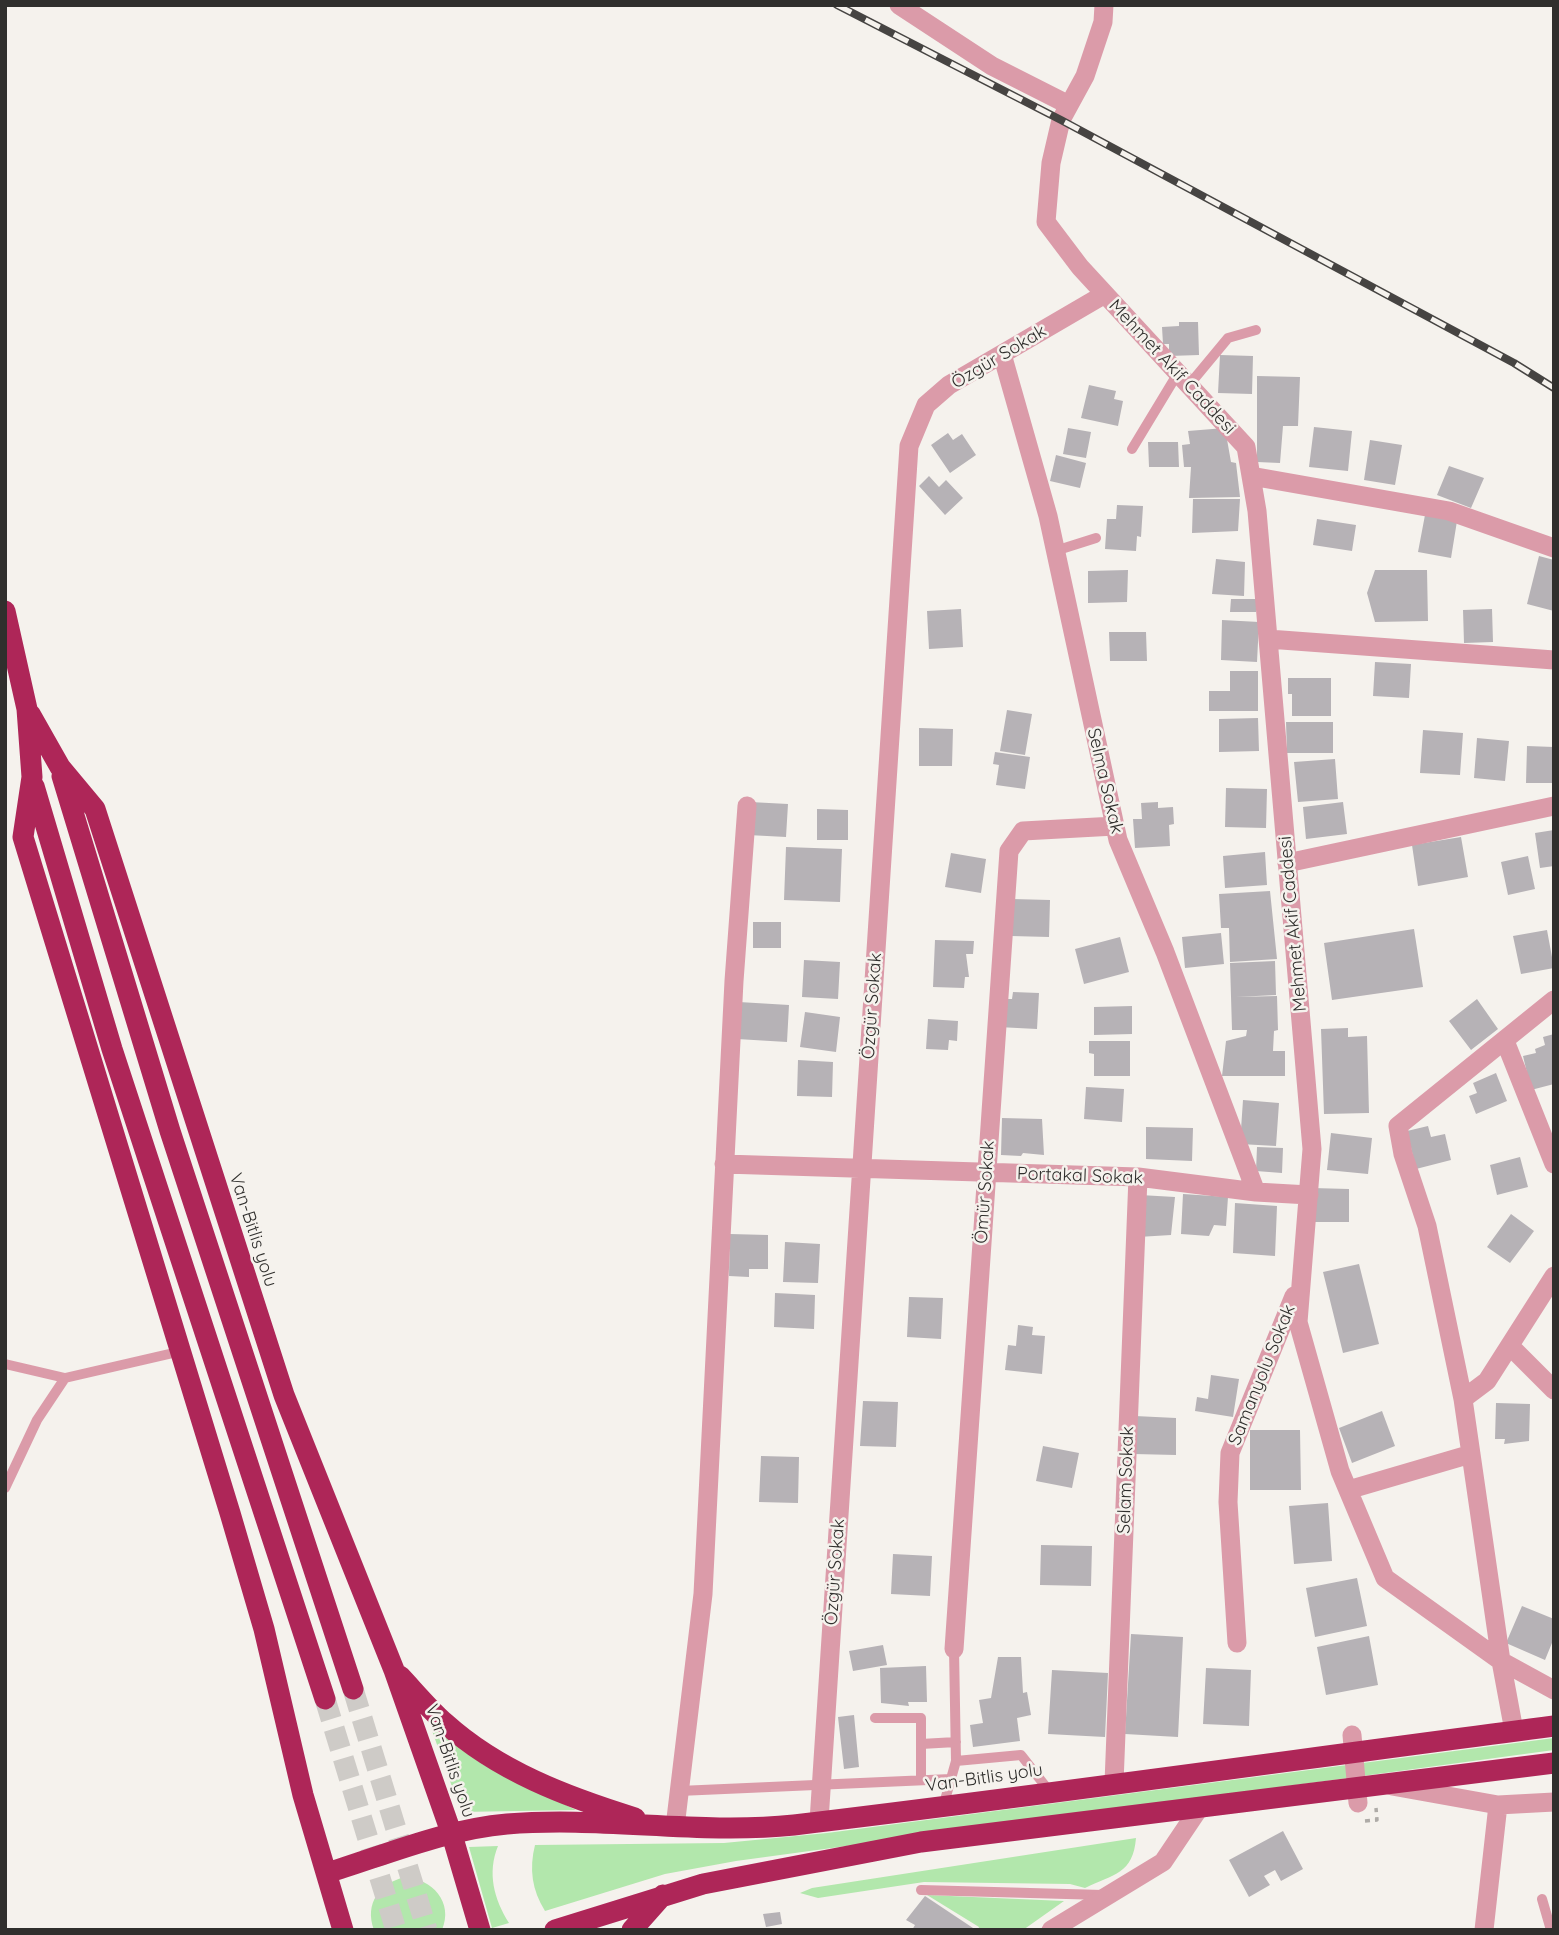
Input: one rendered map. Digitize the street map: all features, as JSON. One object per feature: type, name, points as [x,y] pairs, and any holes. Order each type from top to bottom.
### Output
[{"type":"highway","name":"Van-Bitlis yolu","points":[[5,611],[27,709],[32,777],[23,837],[117,1153],[182,1351],[264,1629],[300,1783],[343,1930]]},
{"type":"highway","name":"Van-Bitlis yolu","points":[[27,709],[60,767],[95,809],[284,1395],[394,1670],[452,1835],[524,1823],[727,1828],[819,1821],[943,1808],[1554,1726]]},
{"type":"highway","points":[[60,767],[170,1131],[353,1689]]},
{"type":"highway","points":[[32,777],[112,1049],[325,1699]]},
{"type":"highway","points":[[394,1670],[444,1723],[485,1755],[539,1784],[669,1827]]},
{"type":"highway","points":[[555,1930],[664,1894],[744,1875],[921,1842],[1554,1763]]},
{"type":"highway","points":[[327,1872],[452,1835],[480,1930]]},
{"type":"highway","points":[[632,1930],[664,1894]]},
{"type":"street","points":[[899,5],[1065,112]]},
{"type":"street","name":"Mehmet Akif Caddesi","points":[[1104,5],[1103,22],[1085,76],[1065,112],[1051,163],[1046,222],[1105,294],[1246,447],[1268,639],[1312,1149],[1298,1322],[1348,1490],[1385,1578],[1501,1661],[1554,1690]]},
{"type":"street","name":"Özgür Sokak","points":[[819,1821],[909,446],[926,405],[949,385],[1105,294]]},
{"type":"street","name":"Selma Sokak","points":[[1002,354],[1055,551],[1115,826],[1256,1192]]},
{"type":"street","points":[[1251,476],[1449,512],[1554,548]]},
{"type":"street","points":[[1268,639],[1554,660]]},
{"type":"street","points":[[669,1827],[678,1791],[703,1594],[724,1164],[747,806]]},
{"type":"street","points":[[1287,863],[1554,806]]},
{"type":"street","name":"Ömür Sokak","points":[[954,1649],[1009,851],[1023,831],[1115,826]]},
{"type":"street","points":[[1514,1731],[1501,1661],[1463,1399],[1427,1226],[1403,1154],[1398,1126],[1423,1102],[1451,1086],[1554,1000]]},
{"type":"street","points":[[1505,1041],[1554,1164]]},
{"type":"street","name":"Portakal Sokak","points":[[724,1164],[1138,1177],[1256,1192],[1308,1195]]},
{"type":"street","name":"Selam Sokak","points":[[1114,1783],[1138,1177]]},
{"type":"street","name":"Samanyolu Sokak","points":[[1237,1643],[1228,1502],[1230,1453],[1301,1276]]},
{"type":"street","points":[[1463,1399],[1487,1381],[1554,1276]]},
{"type":"street","points":[[1510,1346],[1554,1390]]},
{"type":"street","points":[[1348,1490],[1471,1454]]},
{"type":"street","points":[[1352,1735],[1358,1803]]},
{"type":"street","points":[[1383,1784],[1498,1805],[1554,1802]]},
{"type":"street","points":[[1484,1930],[1498,1805]]},
{"type":"street","points":[[1051,1930],[1163,1862],[1200,1807]]},
{"type":"lane","points":[[1132,449],[1184,379],[1228,338],[1256,330]]},
{"type":"lane","points":[[1055,551],[1096,538]]},
{"type":"lane","points":[[5,1364],[65,1378],[182,1351]]},
{"type":"lane","points":[[5,1488],[37,1420],[65,1378]]},
{"type":"lane","points":[[943,1808],[956,1761],[954,1649]]},
{"type":"lane","points":[[875,1718],[920,1718],[922,1780]]},
{"type":"lane","points":[[921,1744],[956,1742]]},
{"type":"lane","points":[[956,1761],[1021,1755],[1050,1792]]},
{"type":"lane","points":[[678,1791],[951,1779]]},
{"type":"lane","points":[[921,1889],[1108,1895]]},
{"type":"lane","points":[[1542,1899],[1550,1930]]},
{"type":"green space","points":[[430,1725],[482,1764],[576,1810],[461,1812]]},
{"type":"green space","points":[[1554,1738],[1554,1750],[736,1861],[665,1874],[545,1911],[533,1879],[535,1845],[724,1843],[827,1833]]},
{"type":"green space","points":[[1136,1838],[1131,1859],[1126,1866],[1113,1876],[1085,1888],[1070,1884],[924,1882],[818,1898],[800,1893],[812,1888]]},
{"type":"green space","points":[[498,1846],[493,1866],[494,1886],[499,1905],[509,1923],[492,1928],[469,1847]]},
{"type":"green space","points":[[405,1877],[432,1887],[443,1901],[445,1920],[442,1930],[374,1930],[371,1911],[376,1896],[388,1884]]},
{"type":"green space","points":[[927,1895],[1064,1901],[1023,1930],[978,1930],[979,1927]]},
{"type":"building","points":[[1179,322],[1198,322],[1199,355],[1169,356],[1169,344],[1163,344],[1162,327],[1179,326]]},
{"type":"building","points":[[1220,355],[1253,356],[1252,394],[1218,393]]},
{"type":"building","points":[[1257,376],[1300,377],[1298,426],[1283,426],[1280,463],[1257,462]]},
{"type":"building","points":[[1089,385],[1116,391],[1114,399],[1123,401],[1118,426],[1081,418]]},
{"type":"building","points":[[1314,427],[1352,431],[1348,471],[1309,467]]},
{"type":"building","points":[[1068,428],[1091,432],[1086,458],[1063,454]]},
{"type":"building","points":[[1225,428],[1231,462],[1236,463],[1240,497],[1189,498],[1191,467],[1184,467],[1182,445],[1190,444],[1188,431]]},
{"type":"building","points":[[948,433],[953,440],[962,434],[976,455],[950,473],[931,445]]},
{"type":"building","points":[[1370,440],[1402,445],[1395,485],[1364,480]]},
{"type":"building","points":[[1148,442],[1178,442],[1179,467],[1149,467]]},
{"type":"building","points":[[1056,455],[1086,463],[1080,488],[1050,481]]},
{"type":"building","points":[[1449,466],[1484,478],[1471,508],[1437,495]]},
{"type":"building","points":[[929,476],[939,487],[946,480],[963,498],[945,515],[919,486]]},
{"type":"building","points":[[1193,499],[1240,499],[1238,531],[1192,533]]},
{"type":"building","points":[[1117,505],[1143,506],[1141,537],[1137,536],[1136,551],[1105,549],[1107,519],[1116,519]]},
{"type":"building","points":[[1425,515],[1457,521],[1451,558],[1418,552]]},
{"type":"building","points":[[1317,519],[1356,525],[1352,551],[1313,545]]},
{"type":"building","points":[[1539,556],[1554,560],[1554,611],[1527,604]]},
{"type":"building","points":[[1216,559],[1245,562],[1244,596],[1212,594]]},
{"type":"building","points":[[1128,570],[1127,602],[1088,603],[1088,571]]},
{"type":"building","points":[[1375,570],[1427,570],[1428,621],[1375,622],[1367,593]]},
{"type":"building","points":[[1231,599],[1256,599],[1256,612],[1230,612]]},
{"type":"building","points":[[961,609],[963,647],[929,649],[927,611]]},
{"type":"building","points":[[1492,609],[1493,642],[1464,643],[1463,610]]},
{"type":"building","points":[[1222,620],[1259,622],[1257,662],[1221,660]]},
{"type":"building","points":[[1109,632],[1146,632],[1147,661],[1110,661]]},
{"type":"building","points":[[1375,662],[1411,664],[1409,698],[1373,696]]},
{"type":"building","points":[[1230,671],[1258,671],[1258,711],[1209,711],[1209,691],[1230,691]]},
{"type":"building","points":[[1288,678],[1331,678],[1331,716],[1292,716],[1292,694],[1288,694]]},
{"type":"building","points":[[1007,710],[1032,714],[1025,755],[1000,751]]},
{"type":"building","points":[[1258,718],[1259,751],[1219,752],[1219,719]]},
{"type":"building","points":[[1286,722],[1333,722],[1333,753],[1287,753]]},
{"type":"building","points":[[919,728],[953,729],[952,766],[919,766]]},
{"type":"building","points":[[1423,730],[1463,733],[1460,775],[1420,773]]},
{"type":"building","points":[[1477,738],[1509,741],[1505,781],[1474,778]]},
{"type":"building","points":[[1527,746],[1554,747],[1554,783],[1526,783]]},
{"type":"building","points":[[995,752],[1030,757],[1025,789],[996,785],[999,765],[993,764]]},
{"type":"building","points":[[1335,759],[1338,799],[1298,802],[1294,762]]},
{"type":"building","points":[[1226,788],[1267,789],[1266,828],[1225,827]]},
{"type":"building","points":[[750,802],[788,804],[786,837],[748,835]]},
{"type":"building","points":[[1158,802],[1158,808],[1173,807],[1174,824],[1169,825],[1170,846],[1135,848],[1133,819],[1142,819],[1141,803]]},
{"type":"building","points":[[1343,802],[1347,834],[1306,839],[1303,807]]},
{"type":"building","points":[[817,809],[848,810],[848,840],[817,840]]},
{"type":"building","points":[[1554,830],[1554,866],[1540,868],[1535,833]]},
{"type":"building","points":[[1461,837],[1468,877],[1418,886],[1412,845]]},
{"type":"building","points":[[786,847],[842,849],[840,902],[784,900]]},
{"type":"building","points":[[1265,852],[1267,885],[1225,888],[1223,856]]},
{"type":"building","points":[[951,853],[986,859],[981,893],[945,887]]},
{"type":"building","points":[[1528,856],[1535,889],[1508,895],[1501,862]]},
{"type":"building","points":[[1270,891],[1277,959],[1230,962],[1229,928],[1221,928],[1219,894]]},
{"type":"building","points":[[1012,899],[1050,900],[1049,937],[1011,936]]},
{"type":"building","points":[[753,922],[781,922],[781,948],[753,948]]},
{"type":"building","points":[[1414,929],[1423,987],[1332,1000],[1324,943]]},
{"type":"building","points":[[1547,930],[1554,968],[1521,974],[1513,936]]},
{"type":"building","points":[[1221,933],[1224,964],[1185,968],[1182,937]]},
{"type":"building","points":[[1120,937],[1129,972],[1084,984],[1075,949]]},
{"type":"building","points":[[935,940],[974,941],[973,954],[966,954],[969,977],[965,977],[964,988],[933,987]]},
{"type":"building","points":[[804,960],[840,962],[838,999],[802,997]]},
{"type":"building","points":[[1275,961],[1276,995],[1236,997],[1277,996],[1278,1030],[1274,1031],[1273,1051],[1285,1051],[1285,1076],[1222,1076],[1226,1041],[1246,1036],[1247,1030],[1232,1030],[1230,963]]},
{"type":"building","points":[[1013,992],[1039,993],[1037,1029],[998,1027],[1000,999],[1012,999]]},
{"type":"building","points":[[1477,999],[1498,1029],[1471,1050],[1449,1021]]},
{"type":"building","points":[[739,1002],[789,1005],[787,1042],[737,1039]]},
{"type":"building","points":[[1132,1006],[1132,1034],[1094,1035],[1094,1007]]},
{"type":"building","points":[[805,1012],[840,1017],[836,1052],[800,1047]]},
{"type":"building","points":[[928,1019],[958,1021],[957,1041],[949,1040],[948,1050],[926,1049]]},
{"type":"building","points":[[1348,1028],[1348,1037],[1367,1036],[1369,1113],[1324,1114],[1321,1029]]},
{"type":"building","points":[[1554,1034],[1554,1084],[1531,1090],[1523,1056],[1536,1053],[1535,1049],[1545,1045],[1543,1037]]},
{"type":"building","points":[[1089,1041],[1130,1041],[1130,1076],[1094,1076],[1094,1054],[1089,1053]]},
{"type":"building","points":[[798,1060],[833,1062],[832,1097],[797,1096]]},
{"type":"building","points":[[1496,1073],[1507,1101],[1476,1114],[1469,1096],[1477,1093],[1473,1083]]},
{"type":"building","points":[[1086,1087],[1124,1089],[1122,1122],[1084,1119]]},
{"type":"building","points":[[1243,1100],[1279,1103],[1276,1146],[1240,1144]]},
{"type":"building","points":[[1002,1118],[1042,1119],[1044,1155],[1001,1155]]},
{"type":"building","points":[[1428,1126],[1431,1137],[1445,1134],[1451,1160],[1416,1169],[1407,1131]]},
{"type":"building","points":[[1146,1127],[1193,1128],[1192,1161],[1146,1159]]},
{"type":"building","points":[[1331,1133],[1372,1138],[1368,1174],[1327,1170]]},
{"type":"building","points":[[1257,1147],[1283,1148],[1282,1173],[1256,1171]]},
{"type":"building","points":[[1520,1157],[1528,1187],[1497,1195],[1490,1165]]},
{"type":"building","points":[[1312,1188],[1349,1189],[1349,1222],[1311,1222]]},
{"type":"building","points":[[1183,1194],[1228,1197],[1226,1226],[1214,1225],[1209,1236],[1181,1234]]},
{"type":"building","points":[[1140,1195],[1175,1197],[1171,1235],[1138,1237]]},
{"type":"building","points":[[1235,1203],[1277,1206],[1275,1256],[1233,1253]]},
{"type":"building","points":[[1511,1214],[1534,1231],[1510,1263],[1487,1247]]},
{"type":"building","points":[[730,1234],[768,1235],[768,1269],[749,1269],[749,1277],[729,1276]]},
{"type":"building","points":[[785,1242],[820,1244],[818,1283],[783,1282]]},
{"type":"building","points":[[1359,1264],[1379,1344],[1343,1353],[1323,1272]]},
{"type":"building","points":[[775,1293],[815,1295],[814,1329],[774,1327]]},
{"type":"building","points":[[909,1297],[943,1298],[941,1339],[907,1337]]},
{"type":"building","points":[[1018,1325],[1033,1327],[1032,1335],[1045,1336],[1042,1374],[1005,1370],[1008,1345],[1016,1346]]},
{"type":"building","points":[[1211,1375],[1239,1379],[1233,1417],[1195,1411],[1197,1397],[1208,1399]]},
{"type":"building","points":[[863,1401],[898,1402],[896,1447],[860,1446]]},
{"type":"building","points":[[1496,1403],[1530,1404],[1529,1441],[1504,1444],[1505,1439],[1495,1439]]},
{"type":"building","points":[[1382,1411],[1395,1446],[1352,1463],[1339,1428]]},
{"type":"building","points":[[1135,1416],[1176,1418],[1176,1455],[1134,1454]]},
{"type":"building","points":[[1250,1430],[1300,1430],[1301,1490],[1250,1490]]},
{"type":"building","points":[[1043,1446],[1079,1453],[1072,1488],[1036,1481]]},
{"type":"building","points":[[761,1456],[799,1457],[798,1503],[759,1502]]},
{"type":"building","points":[[1328,1503],[1332,1561],[1294,1564],[1289,1506]]},
{"type":"building","points":[[1041,1545],[1092,1546],[1091,1586],[1040,1585]]},
{"type":"building","points":[[893,1554],[932,1556],[930,1596],[891,1594]]},
{"type":"building","points":[[1357,1578],[1367,1626],[1315,1637],[1306,1588]]},
{"type":"building","points":[[1522,1606],[1554,1619],[1554,1638],[1545,1660],[1506,1643]]},
{"type":"building","points":[[1131,1634],[1183,1637],[1178,1737],[1125,1734]]},
{"type":"building","points":[[1369,1636],[1378,1685],[1326,1695],[1317,1647]]},
{"type":"building","points":[[883,1645],[887,1665],[853,1671],[849,1651]]},
{"type":"building","points":[[998,1657],[1021,1657],[1023,1693],[1027,1692],[1031,1715],[1017,1718],[1020,1741],[973,1747],[970,1725],[983,1723],[979,1700],[991,1698]]},
{"type":"building","points":[[926,1666],[927,1702],[908,1702],[909,1706],[881,1703],[880,1668]]},
{"type":"building","points":[[1206,1668],[1251,1670],[1249,1726],[1203,1724]]},
{"type":"building","points":[[1052,1670],[1108,1673],[1105,1737],[1048,1734]]},
{"type":"building","points":[[854,1715],[859,1767],[844,1769],[838,1717]]},
{"type":"building","points":[[1283,1831],[1303,1869],[1281,1881],[1275,1870],[1264,1876],[1270,1885],[1249,1897],[1229,1860]]},
{"type":"building","points":[[925,1896],[976,1930],[912,1930],[915,1925],[906,1920]]},
{"type":"building","points":[[780,1912],[782,1924],[766,1927],[763,1914]]},
{"type":"tunnel","points":[[353,1689],[427,1930]]},
{"type":"tunnel","points":[[325,1699],[396,1930]]},
{"type":"railway","points":[[837,5],[1061,120],[1514,363],[1554,388]]}]
